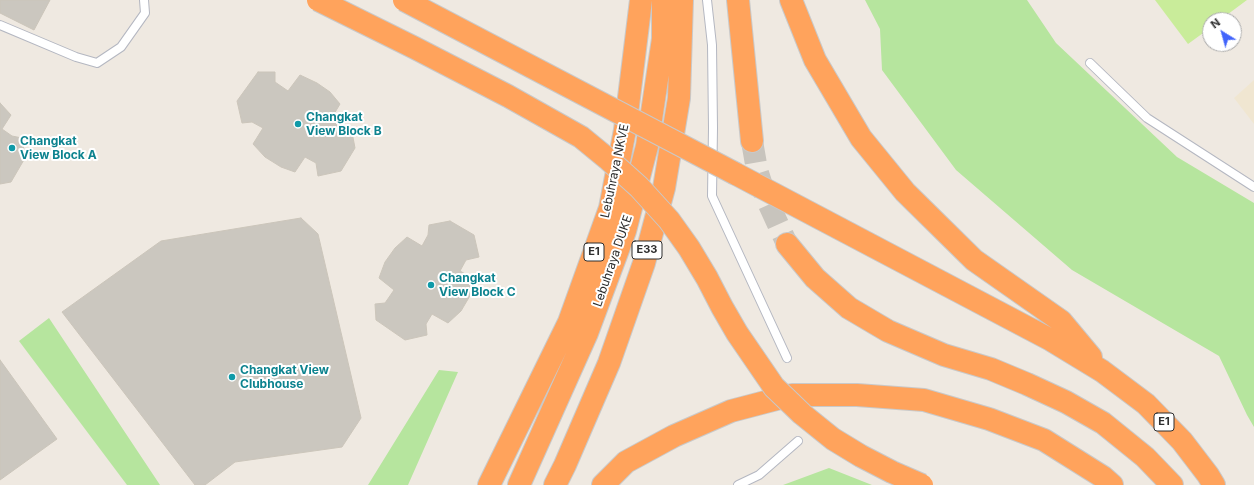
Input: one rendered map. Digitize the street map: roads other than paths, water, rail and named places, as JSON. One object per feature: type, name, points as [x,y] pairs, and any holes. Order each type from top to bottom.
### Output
[{"type":"highway","points":[[318,0],[501,92],[581,137],[638,187],[669,220],[689,248],[737,333],[774,387],[802,414],[833,439],[861,456],[922,485]]},
{"type":"highway","points":[[404,0],[1051,340],[1102,370]]},
{"type":"highway","name":"Lebuhraya NKVE","points":[[489,485],[569,322],[610,208],[625,130],[641,0]]},
{"type":"highway","name":"Lebuhraya DUKE","points":[[520,485],[587,332],[625,231],[647,146],[663,38],[663,0]]},
{"type":"highway","name":"E33","points":[[555,485],[566,465],[609,363],[644,263],[664,188],[679,98],[682,0]]},
{"type":"highway","points":[[738,0],[752,141]]},
{"type":"highway","points":[[791,0],[815,60],[861,138],[905,192],[974,260],[1061,321],[1102,370]]},
{"type":"highway","points":[[787,244],[815,278],[849,308],[888,331],[944,355],[991,369],[1066,402],[1102,423],[1145,457],[1172,485]]},
{"type":"highway","name":"E1","points":[[1102,370],[1146,404],[1182,441],[1214,485]]},
{"type":"highway","points":[[603,485],[626,462],[674,436],[730,411],[792,395],[856,395],[924,400],[989,419],[1044,440],[1103,477],[1112,485]]},
{"type":"lane","points":[[0,25],[76,57],[97,63],[121,46],[145,13],[144,0]]},
{"type":"lane","points":[[707,0],[712,45],[712,196],[787,358]]},
{"type":"lane","points":[[1090,63],[1148,118],[1254,187]]},
{"type":"lane","points":[[738,485],[759,475],[798,441]]},
{"type":"tunnel","points":[[752,141],[757,170],[766,198],[787,244]]},
{"type":"place","name":"Changkat View Block B","points":[[298,124]]},
{"type":"place","name":"Changkat View Block A","points":[[12,148]]},
{"type":"place","name":"Changkat View Block C","points":[[431,285]]},
{"type":"place","name":"Changkat View Clubhouse","points":[[232,377]]}]
